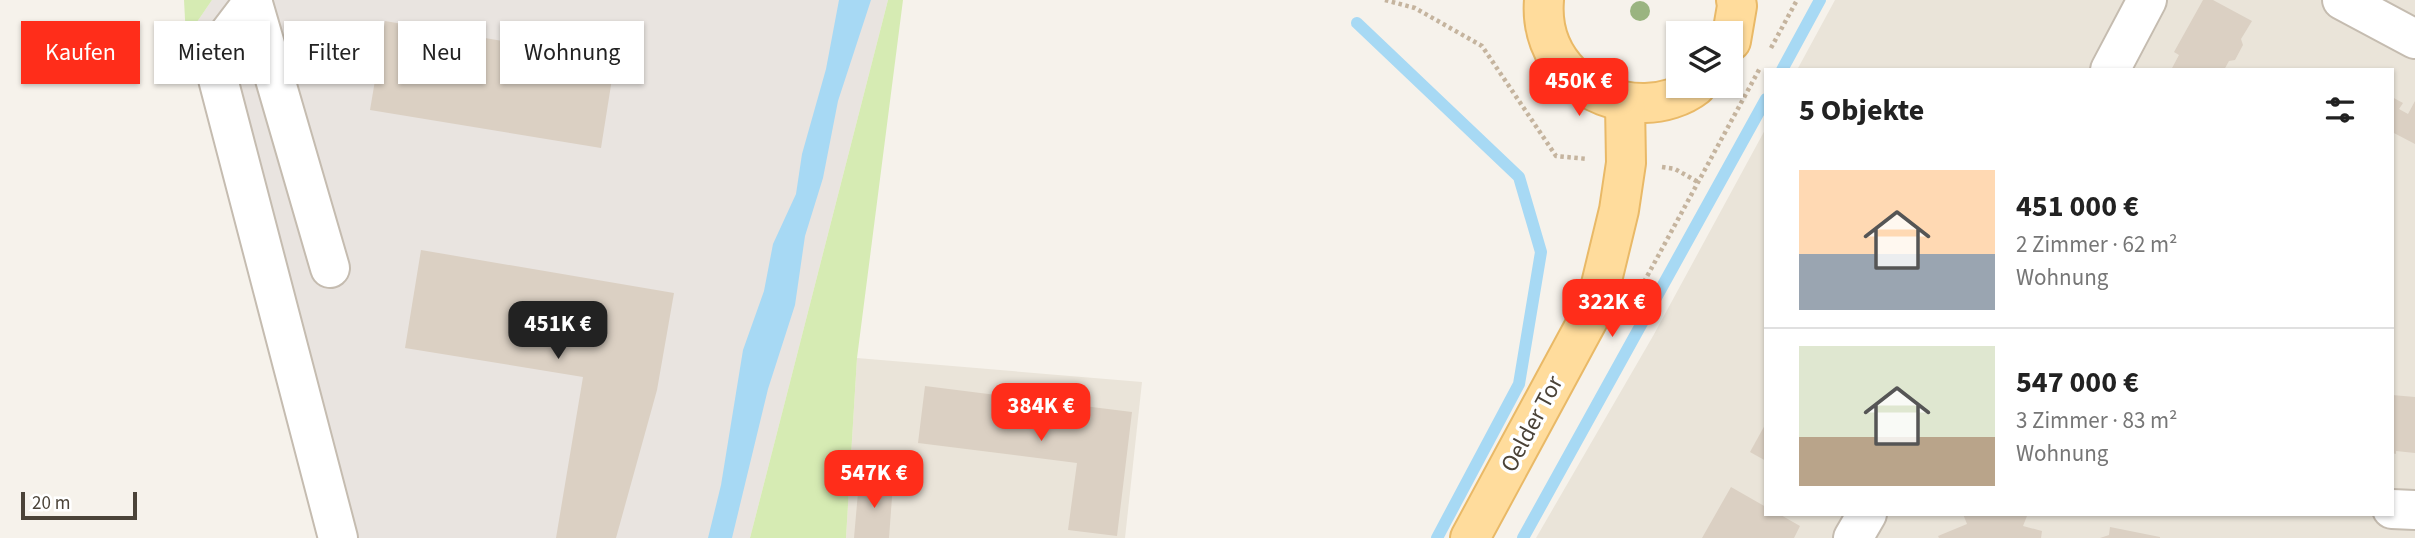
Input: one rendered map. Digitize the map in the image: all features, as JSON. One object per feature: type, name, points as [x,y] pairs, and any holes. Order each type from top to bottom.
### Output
[{"type":"main road","points":[[1544,0],[1543,12],[1548,38],[1560,62],[1577,81],[1600,96],[1625,104],[1658,103],[1671,98]]},
{"type":"main road","points":[[1734,21],[1736,0]]},
{"type":"main road","name":"Oelder Tor","points":[[1470,538],[1596,305],[1619,210],[1626,163],[1625,104]]},
{"type":"street","points":[[2111,68],[2147,0]]},
{"type":"street","points":[[2342,0],[2415,39]]},
{"type":"street","points":[[252,1],[330,268]]},
{"type":"street","points":[[252,1],[212,56],[338,538]]},
{"type":"street","points":[[2394,509],[2415,510]]},
{"type":"street","points":[[1853,538],[1866,516]]},
{"type":"path","points":[[1385,0],[1415,8],[1482,46],[1556,156],[1675,169],[1698,181]]},
{"type":"path","points":[[1771,48],[1797,0]]},
{"type":"path","points":[[1642,286],[1764,61]]},
{"type":"shaded area","points":[[212,0],[888,0],[750,538],[317,538],[319,537],[198,84],[270,84],[270,21],[198,21]]},
{"type":"shaded area","points":[[1835,0],[2415,0],[2415,538],[1536,538],[1653,336],[1764,132],[1764,516],[2394,516],[2394,68],[1798,68]]},
{"type":"shaded area","points":[[857,358],[1142,382],[1125,538],[846,538]]},
{"type":"green space","points":[[184,0],[212,0],[198,21],[185,21]]},
{"type":"green space","points":[[888,0],[903,0],[857,358],[846,538],[750,538]]},
{"type":"water","points":[[839,0],[871,0],[838,101],[823,178],[805,236],[795,305],[768,389],[732,538],[708,538],[721,485],[743,350],[764,291],[773,244],[796,194],[802,154],[826,69]]},
{"type":"building","points":[[2203,0],[2213,0],[2252,21],[2241,39],[2243,45],[2235,60],[2229,61],[2225,68],[2172,68],[2179,55],[2174,52]]},
{"type":"building","points":[[385,21],[398,23],[398,84],[486,84],[486,38],[500,40],[500,84],[611,84],[601,148],[370,110],[374,84],[384,84]]},
{"type":"building","points":[[2394,98],[2403,103],[2399,109],[2408,114],[2415,101],[2415,144],[2394,133]]},
{"type":"building","points":[[421,250],[674,293],[657,390],[616,538],[556,538],[583,377],[405,348]]},
{"type":"building","points":[[925,386],[1132,412],[1117,536],[1068,530],[1077,463],[918,443]]},
{"type":"building","points":[[2394,395],[2415,397],[2415,453],[2396,451],[2396,454]]},
{"type":"building","points":[[1764,427],[1764,460],[1750,452]]},
{"type":"building","points":[[859,481],[893,484],[889,538],[854,538]]},
{"type":"building","points":[[1731,487],[1764,506],[1764,516],[1782,516],[1800,526],[1794,538],[1702,538]]},
{"type":"building","points":[[1964,516],[2027,516],[2023,526],[2042,531],[2041,538],[1938,536],[1967,524]]},
{"type":"building","points":[[2110,527],[2160,538],[2100,538],[2109,535]]},
{"type":"waterway","points":[[1783,68],[1820,0]]},
{"type":"waterway","points":[[1357,23],[1519,177],[1541,252],[1519,384],[1437,538]]},
{"type":"waterway","points":[[1523,538],[1764,103]]}]
